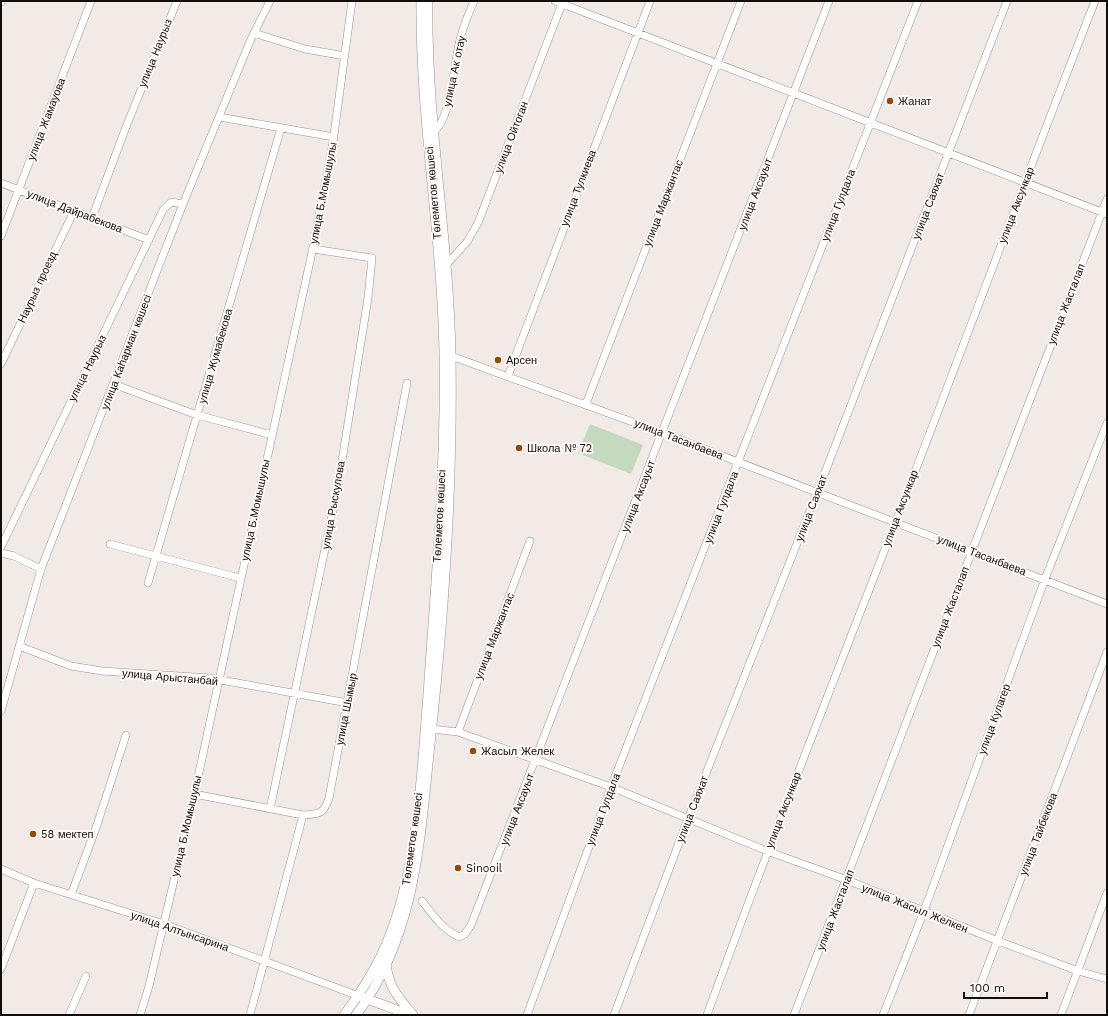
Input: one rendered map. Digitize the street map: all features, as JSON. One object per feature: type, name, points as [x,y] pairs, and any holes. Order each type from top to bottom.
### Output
[{"type":"main road","name":"Төлеметов көшесі","points":[[344,1015],[363,997],[386,964],[405,915],[416,873],[432,728],[450,512],[451,356],[446,265],[420,52],[421,1]]},
{"type":"main road","name":"Төлеметов көшесі","points":[[356,1015],[390,935],[405,888],[413,837],[426,721],[441,511],[444,354],[431,133],[428,1]]},
{"type":"main road","points":[[386,964],[389,982],[394,992],[411,1015]]},
{"type":"main road","points":[[363,997],[411,1015]]},
{"type":"street","name":"улица Жамауова","points":[[1,236],[91,1]]},
{"type":"street","name":"улица Наурыз","points":[[92,218],[126,127],[177,1]]},
{"type":"street","name":"улица Каһарман көшесі","points":[[1,710],[41,569],[219,117],[254,33],[270,1]]},
{"type":"street","name":"улица Б.Момышулы","points":[[140,1015],[164,924],[194,794],[312,249],[334,137],[352,1]]},
{"type":"street","name":"улица Ак отау","points":[[431,133],[443,117],[450,98],[459,42],[474,1]]},
{"type":"street","points":[[555,1],[563,2],[716,64],[871,122],[1104,213]]},
{"type":"street","name":"улица Тулкиева","points":[[508,376],[650,1]]},
{"type":"street","name":"улица Маржантас","points":[[586,404],[741,1]]},
{"type":"street","name":"улица Аксауыт","points":[[422,901],[445,929],[459,937],[465,934],[472,925],[829,1]]},
{"type":"street","name":"улица Гулдала","points":[[526,1015],[611,788],[918,1]]},
{"type":"street","name":"улица Саяхат","points":[[614,1015],[688,819],[817,493],[1007,1]]},
{"type":"street","name":"улица Аксункар","points":[[707,1015],[767,851],[895,522],[1024,182],[1096,1]]},
{"type":"street","name":"улица Ойтоган","points":[[446,265],[467,242],[478,222],[563,2]]},
{"type":"street","points":[[254,33],[305,49],[344,56]]},
{"type":"street","points":[[219,117],[334,137]]},
{"type":"street","name":"улица Жумабекова","points":[[148,583],[281,128]]},
{"type":"street","name":"улица Дайрабекова","points":[[1,183],[149,240]]},
{"type":"street","name":"улица Жасталап","points":[[794,1015],[847,880],[971,551],[1104,213],[1107,198]]},
{"type":"street","name":"улица Наурыз","points":[[1,547],[163,210],[171,202],[184,204]]},
{"type":"street","name":"Наурыз проезд","points":[[1,364],[74,211]]},
{"type":"street","name":"улица Рыскулова","points":[[270,808],[337,492],[368,298],[372,258],[312,249]]},
{"type":"street","name":"улица Тасанбаева","points":[[451,356],[663,433],[1107,604]]},
{"type":"street","name":"улица Шымыр","points":[[303,815],[316,814],[326,808],[348,703],[407,383]]},
{"type":"street","points":[[113,384],[197,415],[272,435]]},
{"type":"street","name":"улица Кулагер","points":[[883,1015],[924,911],[1045,579],[1107,423]]},
{"type":"street","name":"улица Маржантас","points":[[458,732],[530,540]]},
{"type":"street","points":[[110,544],[240,578]]},
{"type":"street","points":[[1,553],[14,556],[41,569]]},
{"type":"street","name":"улица Арыстанбай","points":[[19,646],[71,666],[94,670],[128,674],[179,675],[218,680],[348,703]]},
{"type":"street","name":"улица Тайбекова","points":[[968,1015],[998,941],[1107,652]]},
{"type":"street","name":"улица Жасыл Желкен","points":[[432,728],[458,732],[611,788],[767,851],[847,880],[998,941],[1078,971],[1107,979]]},
{"type":"street","points":[[71,895],[97,826],[126,735]]},
{"type":"street","points":[[194,794],[303,815],[250,1015]]},
{"type":"street","name":"улица Алтынсарина","points":[[1,869],[34,883],[164,924],[363,997]]},
{"type":"street","points":[[1,969],[34,883]]},
{"type":"street","points":[[1061,1015],[1107,893]]},
{"type":"street","points":[[68,1015],[86,976]]},
{"type":"green space","points":[[590,424],[643,445],[631,474],[578,453]]},
{"type":"place","name":"Жанат","points":[[890,101]]},
{"type":"place","name":"Арсен","points":[[498,360]]},
{"type":"place","name":"Школа № 72","points":[[519,448]]},
{"type":"place","name":"Жасыл Желек","points":[[473,751]]},
{"type":"place","name":"58 мектеп","points":[[33,834]]},
{"type":"place","name":"Sinooil","points":[[458,868]]}]
